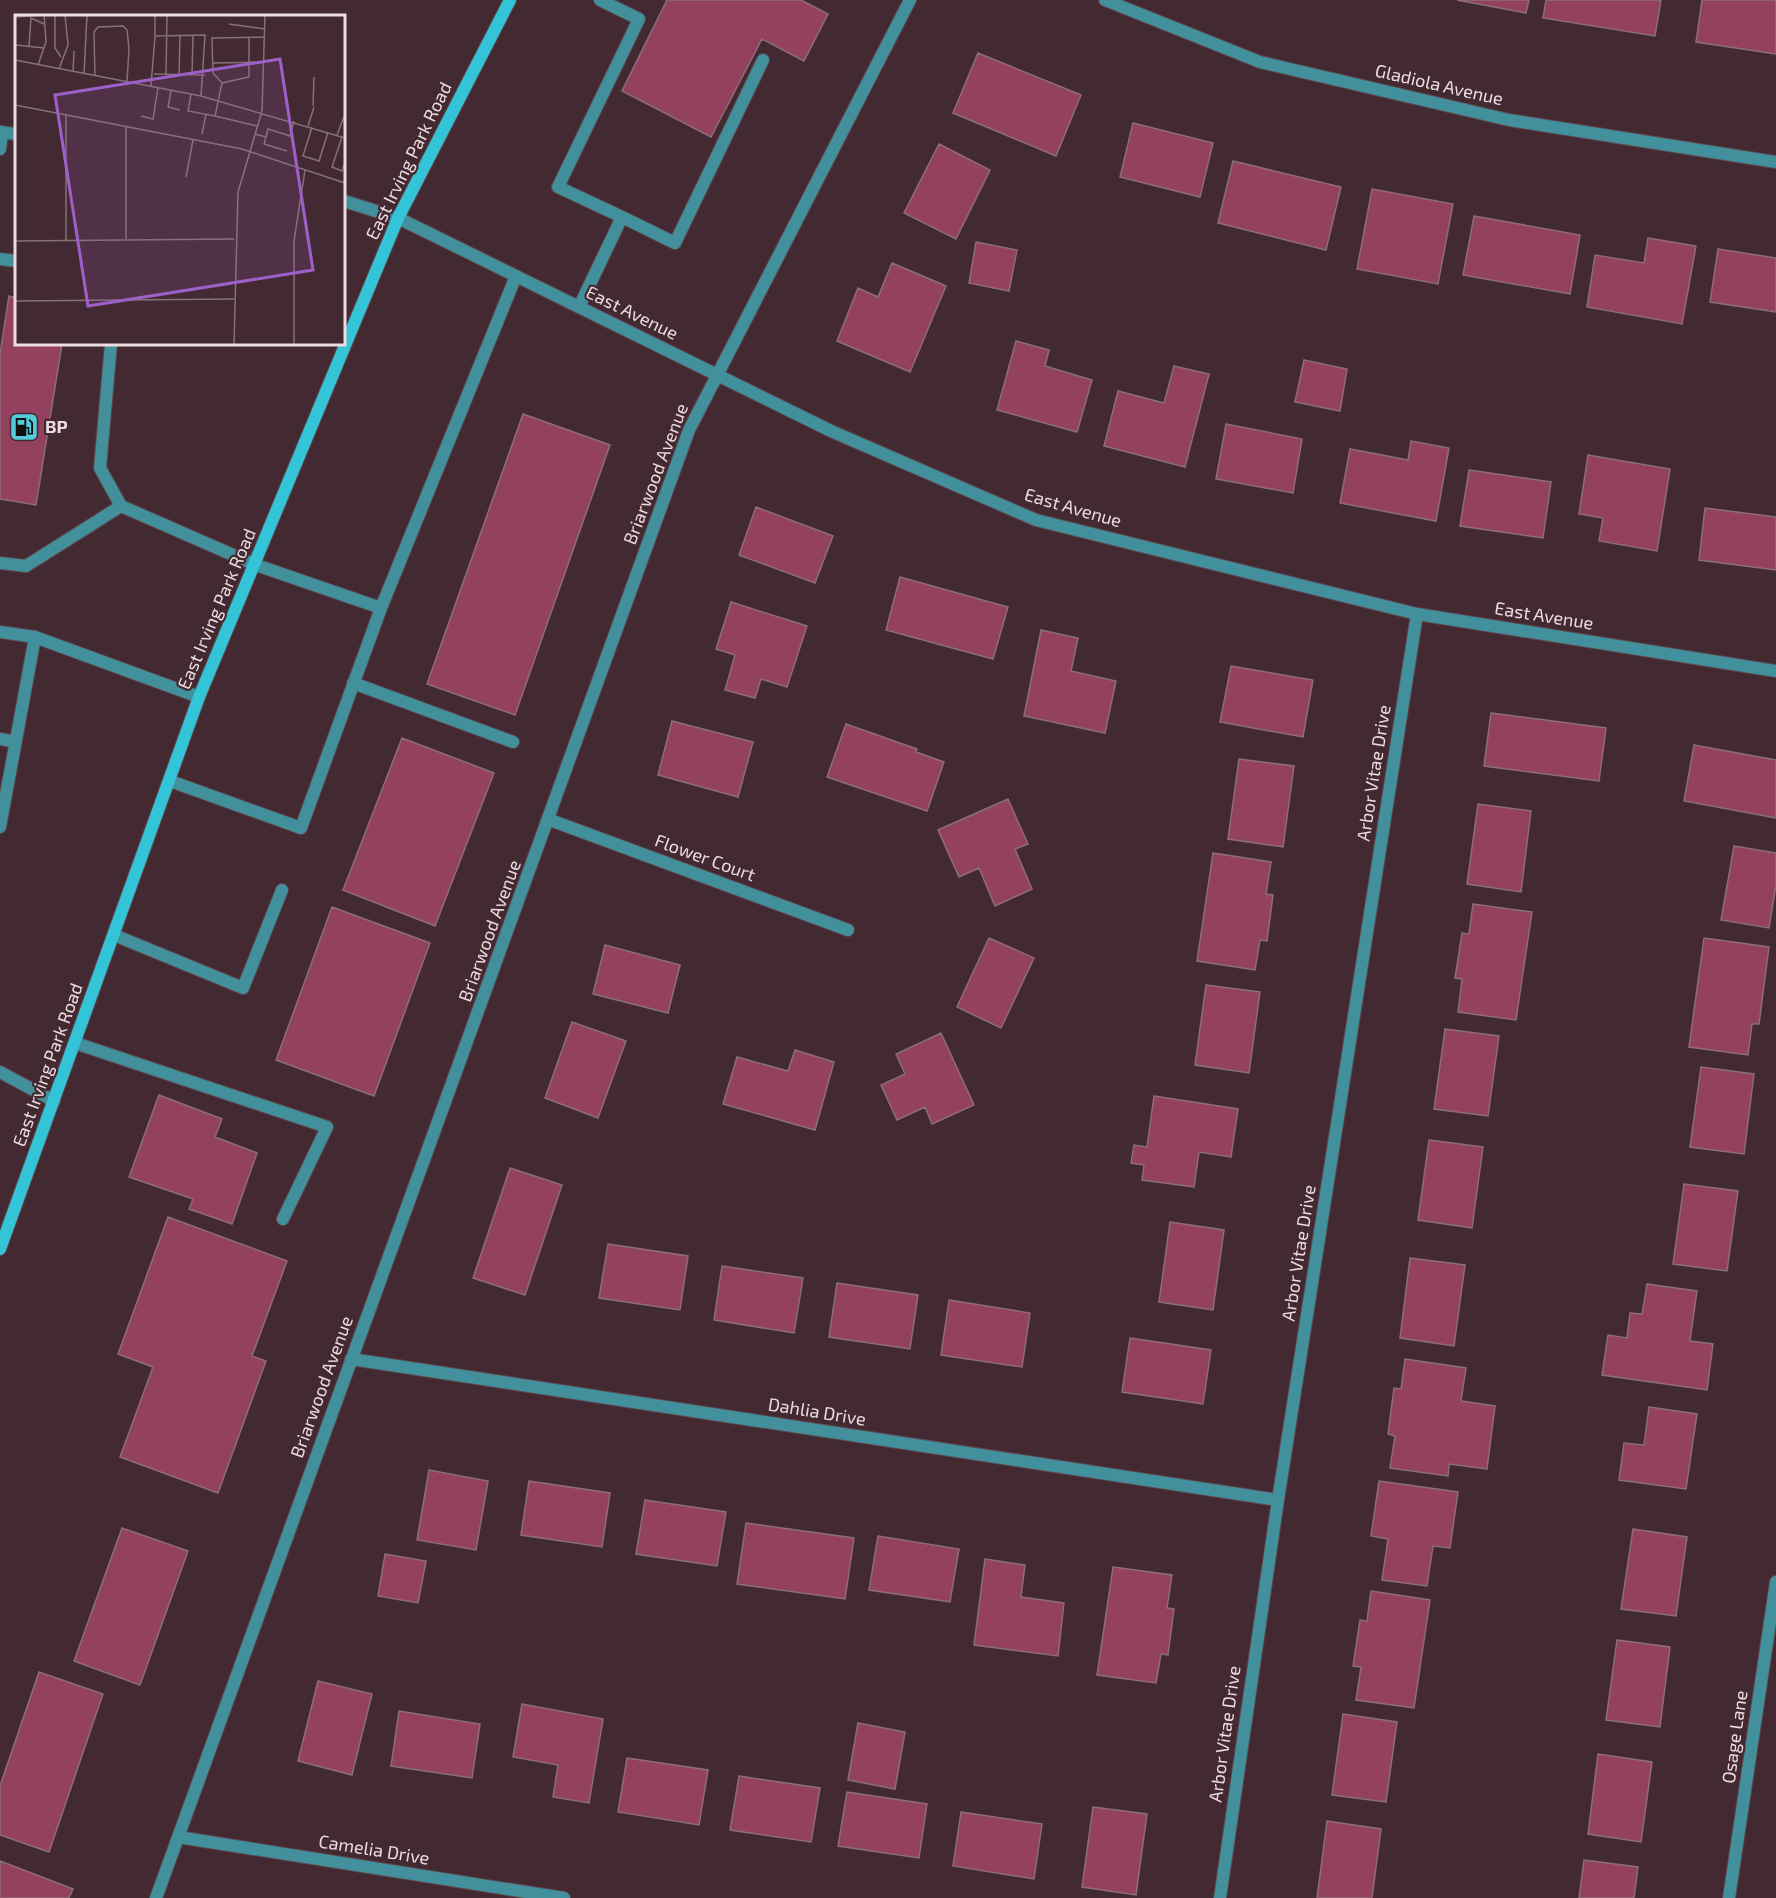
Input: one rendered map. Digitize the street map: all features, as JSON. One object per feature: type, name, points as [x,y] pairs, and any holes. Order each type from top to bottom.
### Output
[{"type":"main road","name":"East Irving Park Road","points":[[0,1250],[199,697],[256,565],[398,218],[510,0]]},
{"type":"street","points":[[600,0],[639,19],[558,187],[675,243],[763,60]]},
{"type":"street","name":"Briarwood Avenue","points":[[156,1898],[690,430],[716,375],[910,0]]},
{"type":"street","name":"Gladiola Avenue","points":[[1105,0],[1260,62],[1509,120],[1776,162]]},
{"type":"street","points":[[0,149],[1,132]]},
{"type":"street","name":"East Avenue","points":[[345,201],[398,218],[831,431],[1036,520],[1418,614],[1776,671]]},
{"type":"street","points":[[579,307],[622,217]]},
{"type":"street","points":[[0,259],[15,261]]},
{"type":"street","points":[[170,781],[301,828],[381,608],[516,276]]},
{"type":"street","points":[[111,345],[100,468],[121,506],[256,565],[381,608]]},
{"type":"street","points":[[0,563],[26,566],[121,506]]},
{"type":"street","name":"Arbor Vitae Drive","points":[[1220,1898],[1278,1500],[1418,614]]},
{"type":"street","points":[[0,632],[35,637],[199,697]]},
{"type":"street","points":[[0,827],[35,637]]},
{"type":"street","points":[[353,683],[513,742]]},
{"type":"street","points":[[0,739],[16,742]]},
{"type":"street","name":"Flower Court","points":[[550,820],[848,930]]},
{"type":"street","points":[[114,935],[243,987],[282,890]]},
{"type":"street","points":[[75,1043],[327,1127],[283,1219]]},
{"type":"street","points":[[0,1072],[54,1101]]},
{"type":"street","name":"Dahlia Drive","points":[[351,1359],[1278,1500]]},
{"type":"street","name":"Osage Lane","points":[[1729,1898],[1776,1582]]},
{"type":"street","name":"Camelia Drive","points":[[178,1837],[564,1898]]},
{"type":"building","points":[[667,0],[801,0],[828,14],[804,61],[762,39],[711,137],[622,91]]},
{"type":"building","points":[[1457,0],[1529,0],[1526,13]]},
{"type":"building","points":[[1546,0],[1661,0],[1655,36],[1543,18]]},
{"type":"building","points":[[1702,0],[1776,0],[1776,54],[1696,42]]},
{"type":"building","points":[[978,53],[1081,95],[1056,156],[953,113]]},
{"type":"building","points":[[1133,123],[1213,143],[1200,197],[1120,177]]},
{"type":"building","points":[[939,144],[990,170],[956,239],[904,213]]},
{"type":"building","points":[[1233,161],[1341,187],[1326,250],[1218,223]]},
{"type":"building","points":[[1372,189],[1453,204],[1438,284],[1357,269]]},
{"type":"building","points":[[1474,216],[1580,235],[1570,294],[1463,275]]},
{"type":"building","points":[[1648,238],[1696,246],[1682,324],[1587,307],[1595,255],[1644,263]]},
{"type":"building","points":[[976,242],[1017,250],[1009,291],[969,283]]},
{"type":"building","points":[[1718,249],[1776,258],[1776,312],[1710,302]]},
{"type":"building","points":[[892,263],[946,286],[910,372],[837,341],[858,288],[878,297]]},
{"type":"building","name":"BP","points":[[9,296],[15,298],[15,345],[62,345],[36,505],[0,499],[0,354]]},
{"type":"building","points":[[1016,341],[1049,350],[1045,366],[1092,380],[1077,432],[997,410]]},
{"type":"building","points":[[1304,360],[1347,369],[1340,411],[1295,402]]},
{"type":"building","points":[[1174,366],[1209,374],[1185,467],[1104,446],[1118,391],[1164,403]]},
{"type":"building","points":[[523,414],[610,445],[515,715],[427,684]]},
{"type":"building","points":[[1226,424],[1302,439],[1293,493],[1216,479]]},
{"type":"building","points":[[1411,441],[1449,448],[1436,521],[1340,503],[1350,449],[1408,460]]},
{"type":"building","points":[[1588,455],[1670,469],[1657,551],[1599,541],[1603,518],[1579,514]]},
{"type":"building","points":[[1469,470],[1551,482],[1543,538],[1460,526]]},
{"type":"building","points":[[756,507],[833,536],[815,583],[739,555]]},
{"type":"building","points":[[1705,508],[1776,517],[1776,570],[1699,560]]},
{"type":"building","points":[[900,577],[1008,607],[993,659],[886,630]]},
{"type":"building","points":[[731,602],[807,626],[787,687],[761,679],[755,698],[725,690],[735,655],[716,649]]},
{"type":"building","points":[[1041,630],[1078,638],[1071,671],[1116,681],[1105,733],[1024,716]]},
{"type":"building","points":[[1231,666],[1313,680],[1303,737],[1220,722]]},
{"type":"building","points":[[1491,713],[1606,728],[1599,781],[1484,766]]},
{"type":"building","points":[[672,721],[753,742],[738,797],[658,775]]},
{"type":"building","points":[[846,724],[917,749],[916,752],[944,762],[927,811],[827,777]]},
{"type":"building","points":[[402,738],[494,773],[435,926],[343,890]]},
{"type":"building","points":[[1694,745],[1776,760],[1776,818],[1684,801]]},
{"type":"building","points":[[1239,759],[1294,766],[1283,847],[1228,839]]},
{"type":"building","points":[[1008,799],[1028,844],[1015,849],[1032,889],[995,906],[979,868],[959,877],[938,830]]},
{"type":"building","points":[[1478,804],[1531,811],[1521,892],[1467,884]]},
{"type":"building","points":[[1734,846],[1776,853],[1776,885],[1769,928],[1721,920]]},
{"type":"building","points":[[1213,853],[1271,862],[1266,894],[1273,895],[1267,941],[1260,940],[1255,970],[1197,961]]},
{"type":"building","points":[[1473,904],[1532,912],[1516,1020],[1458,1012],[1462,979],[1455,978],[1462,933],[1469,934]]},
{"type":"building","points":[[332,907],[430,943],[374,1096],[276,1060]]},
{"type":"building","points":[[989,938],[1034,958],[1001,1028],[957,1007]]},
{"type":"building","points":[[1704,938],[1769,947],[1759,1024],[1752,1024],[1748,1055],[1689,1047]]},
{"type":"building","points":[[605,945],[680,965],[668,1013],[593,994]]},
{"type":"building","points":[[1206,985],[1260,992],[1249,1073],[1195,1065]]},
{"type":"building","points":[[572,1022],[626,1041],[598,1118],[545,1098]]},
{"type":"building","points":[[1445,1029],[1499,1036],[1488,1116],[1434,1109]]},
{"type":"building","points":[[941,1033],[974,1105],[932,1124],[925,1107],[897,1120],[881,1085],[905,1074],[896,1054]]},
{"type":"building","points":[[795,1050],[834,1062],[815,1130],[723,1104],[737,1057],[788,1071]]},
{"type":"building","points":[[1701,1067],[1754,1074],[1744,1154],[1690,1147]]},
{"type":"building","points":[[159,1095],[222,1119],[215,1137],[257,1153],[232,1224],[189,1209],[193,1199],[129,1177]]},
{"type":"building","points":[[1154,1096],[1238,1109],[1231,1157],[1199,1152],[1194,1187],[1142,1180],[1144,1165],[1131,1163],[1134,1145],[1147,1147]]},
{"type":"building","points":[[1429,1140],[1483,1147],[1472,1228],[1418,1220]]},
{"type":"building","points":[[510,1168],[562,1185],[525,1295],[473,1278]]},
{"type":"building","points":[[1684,1184],[1738,1191],[1727,1271],[1673,1264]]},
{"type":"building","points":[[168,1217],[287,1261],[252,1356],[266,1361],[218,1493],[120,1457],[153,1367],[118,1354]]},
{"type":"building","points":[[1170,1222],[1224,1230],[1213,1310],[1159,1302]]},
{"type":"building","points":[[608,1244],[688,1256],[680,1310],[599,1298]]},
{"type":"building","points":[[1410,1258],[1465,1265],[1454,1346],[1400,1338]]},
{"type":"building","points":[[722,1266],[803,1278],[794,1333],[714,1320]]},
{"type":"building","points":[[837,1283],[918,1295],[910,1349],[829,1337]]},
{"type":"building","points":[[1647,1284],[1697,1291],[1690,1341],[1713,1344],[1707,1390],[1602,1375],[1608,1335],[1627,1338],[1630,1313],[1642,1314]]},
{"type":"building","points":[[949,1300],[1030,1313],[1022,1367],[941,1355]]},
{"type":"building","points":[[1130,1338],[1211,1350],[1203,1404],[1122,1392]]},
{"type":"building","points":[[1405,1359],[1466,1368],[1461,1401],[1495,1406],[1487,1469],[1449,1464],[1448,1476],[1390,1468],[1395,1436],[1388,1434],[1394,1388],[1401,1389]]},
{"type":"building","points":[[1649,1407],[1697,1414],[1686,1489],[1619,1480],[1624,1443],[1644,1445]]},
{"type":"building","points":[[429,1470],[488,1481],[476,1550],[417,1540]]},
{"type":"building","points":[[529,1481],[610,1493],[602,1547],[521,1535]]},
{"type":"building","points":[[1379,1481],[1458,1492],[1450,1548],[1433,1546],[1427,1586],[1382,1580],[1388,1539],[1371,1536]]},
{"type":"building","points":[[645,1500],[726,1512],[717,1566],[636,1554]]},
{"type":"building","points":[[746,1523],[854,1538],[845,1599],[737,1584]]},
{"type":"building","points":[[122,1528],[188,1551],[140,1685],[74,1661]]},
{"type":"building","points":[[1633,1529],[1687,1537],[1676,1616],[1621,1609]]},
{"type":"building","points":[[878,1536],[959,1549],[950,1602],[869,1590]]},
{"type":"building","points":[[385,1554],[426,1561],[418,1603],[378,1596]]},
{"type":"building","points":[[985,1559],[1025,1565],[1021,1597],[1064,1603],[1058,1656],[974,1645]]},
{"type":"building","points":[[1113,1567],[1172,1575],[1167,1608],[1174,1609],[1168,1655],[1161,1654],[1156,1683],[1097,1675]]},
{"type":"building","points":[[1371,1591],[1430,1600],[1414,1708],[1356,1700],[1361,1667],[1353,1666],[1360,1620],[1367,1621]]},
{"type":"building","points":[[1617,1640],[1670,1647],[1660,1727],[1606,1720]]},
{"type":"building","points":[[39,1672],[103,1694],[49,1852],[0,1835],[0,1786]]},
{"type":"building","points":[[318,1681],[372,1694],[352,1775],[298,1761]]},
{"type":"building","points":[[522,1704],[603,1719],[589,1803],[553,1797],[558,1765],[513,1757]]},
{"type":"building","points":[[399,1711],[480,1724],[472,1778],[391,1766]]},
{"type":"building","points":[[1343,1714],[1397,1722],[1386,1802],[1332,1795]]},
{"type":"building","points":[[858,1723],[905,1732],[895,1789],[848,1780]]},
{"type":"building","points":[[1598,1754],[1652,1762],[1641,1842],[1588,1834]]},
{"type":"building","points":[[627,1758],[708,1770],[699,1825],[618,1812]]},
{"type":"building","points":[[739,1776],[820,1788],[811,1842],[730,1830]]},
{"type":"building","points":[[847,1792],[927,1804],[919,1858],[838,1846]]},
{"type":"building","points":[[1093,1807],[1147,1814],[1136,1895],[1082,1887]]},
{"type":"building","points":[[961,1812],[1042,1824],[1034,1879],[953,1866]]},
{"type":"building","points":[[1327,1821],[1381,1829],[1372,1898],[1317,1898]]},
{"type":"building","points":[[1584,1860],[1638,1867],[1634,1898],[1579,1898]]},
{"type":"building","points":[[0,1861],[73,1889],[69,1898],[0,1898]]},
{"type":"place","name":"BP","points":[[24,427]]}]
